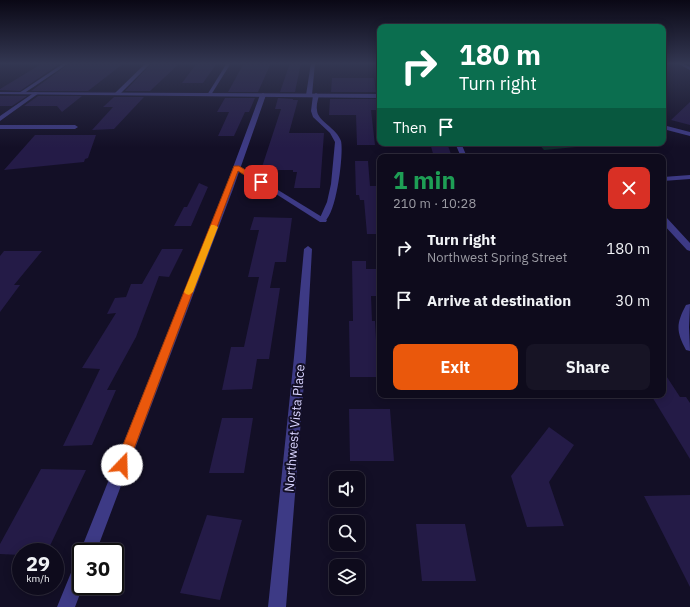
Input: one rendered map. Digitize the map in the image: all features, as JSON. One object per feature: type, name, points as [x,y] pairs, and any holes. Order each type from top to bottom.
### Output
[{"type":"street","points":[[312,91],[316,117],[333,132],[338,142],[335,184],[331,202],[323,220]]},
{"type":"street","points":[[0,93],[377,96]]},
{"type":"street","points":[[0,119],[37,93]]},
{"type":"street","points":[[91,543],[237,167],[263,95]]},
{"type":"street","points":[[0,127],[74,127]]},
{"type":"street","points":[[666,128],[690,134]]},
{"type":"street","points":[[666,179],[690,177]]},
{"type":"street","points":[[666,222],[690,248]]},
{"type":"street","name":"Northwest Vista Place","points":[[277,607],[300,364],[308,249]]},
{"type":"street","points":[[690,308],[683,320],[682,328],[684,338],[690,347]]},
{"type":"street","points":[[66,607],[72,592]]},
{"type":"lane","points":[[237,167],[323,220]]},
{"type":"green space","points":[[541,146],[587,146],[544,150]]},
{"type":"building","points":[[228,91],[258,91],[258,92]]},
{"type":"building","points":[[280,91],[295,91],[295,92]]},
{"type":"building","points":[[376,91],[376,92],[331,92]]},
{"type":"building","points":[[0,96],[27,96],[12,106],[0,106]]},
{"type":"building","points":[[38,96],[82,96],[62,112],[57,106],[24,106]]},
{"type":"building","points":[[114,97],[144,97],[114,129],[92,130],[113,107],[103,107]]},
{"type":"building","points":[[225,98],[255,98],[249,112],[245,112],[234,136],[218,136],[229,112],[217,112]]},
{"type":"building","points":[[278,98],[298,100],[289,133],[324,133],[320,188],[294,188],[297,172],[293,172],[293,170],[261,170],[281,109],[275,109]]},
{"type":"building","points":[[330,99],[377,99],[377,110],[371,110],[375,145],[357,145],[356,115],[329,115]]},
{"type":"building","points":[[690,102],[690,125],[671,120]]},
{"type":"building","points":[[35,135],[96,135],[88,158],[85,159],[84,162],[4,170]]},
{"type":"building","points":[[431,146],[448,146],[451,154],[433,154]]},
{"type":"building","points":[[355,161],[368,161],[370,186],[377,186],[377,234],[367,234],[364,200],[360,200],[359,195],[356,195]]},
{"type":"building","points":[[199,183],[208,187],[191,226],[174,226],[184,207],[187,207]]},
{"type":"building","points":[[254,217],[292,218],[286,262],[275,262],[270,288],[280,288],[269,359],[257,359],[252,389],[222,390],[231,347],[244,347],[259,277],[248,277],[259,230],[250,230]]},
{"type":"building","points":[[162,249],[183,249],[169,277],[159,276],[136,337],[107,390],[116,390],[92,445],[63,446],[100,369],[82,368],[116,313],[107,314],[115,298],[126,297],[131,284],[142,284]]},
{"type":"building","points":[[4,251],[42,251],[14,285],[20,285],[0,312],[0,256]]},
{"type":"building","points":[[352,261],[366,261],[366,269],[377,269],[377,296],[371,296],[372,321],[375,321],[377,377],[350,377],[349,321],[353,321]]},
{"type":"building","points":[[666,376],[680,397],[686,397],[690,403],[690,459],[653,398],[666,398]]},
{"type":"building","points":[[349,409],[390,409],[394,461],[350,461]]},
{"type":"building","points":[[222,418],[253,418],[244,473],[209,473]]},
{"type":"building","points":[[549,427],[574,445],[549,482],[564,526],[527,527],[511,476]]},
{"type":"building","points":[[41,469],[86,470],[51,543],[12,543],[12,555],[0,554],[0,544]]},
{"type":"building","points":[[690,495],[690,587],[644,496]]},
{"type":"building","points":[[207,515],[242,520],[220,600],[180,593]]},
{"type":"building","points":[[416,524],[465,524],[476,581],[422,581]]},
{"type":"slow traffic","points":[[189,292],[214,227]]},
{"type":"route","points":[[122,465],[237,167],[261,182]]}]
